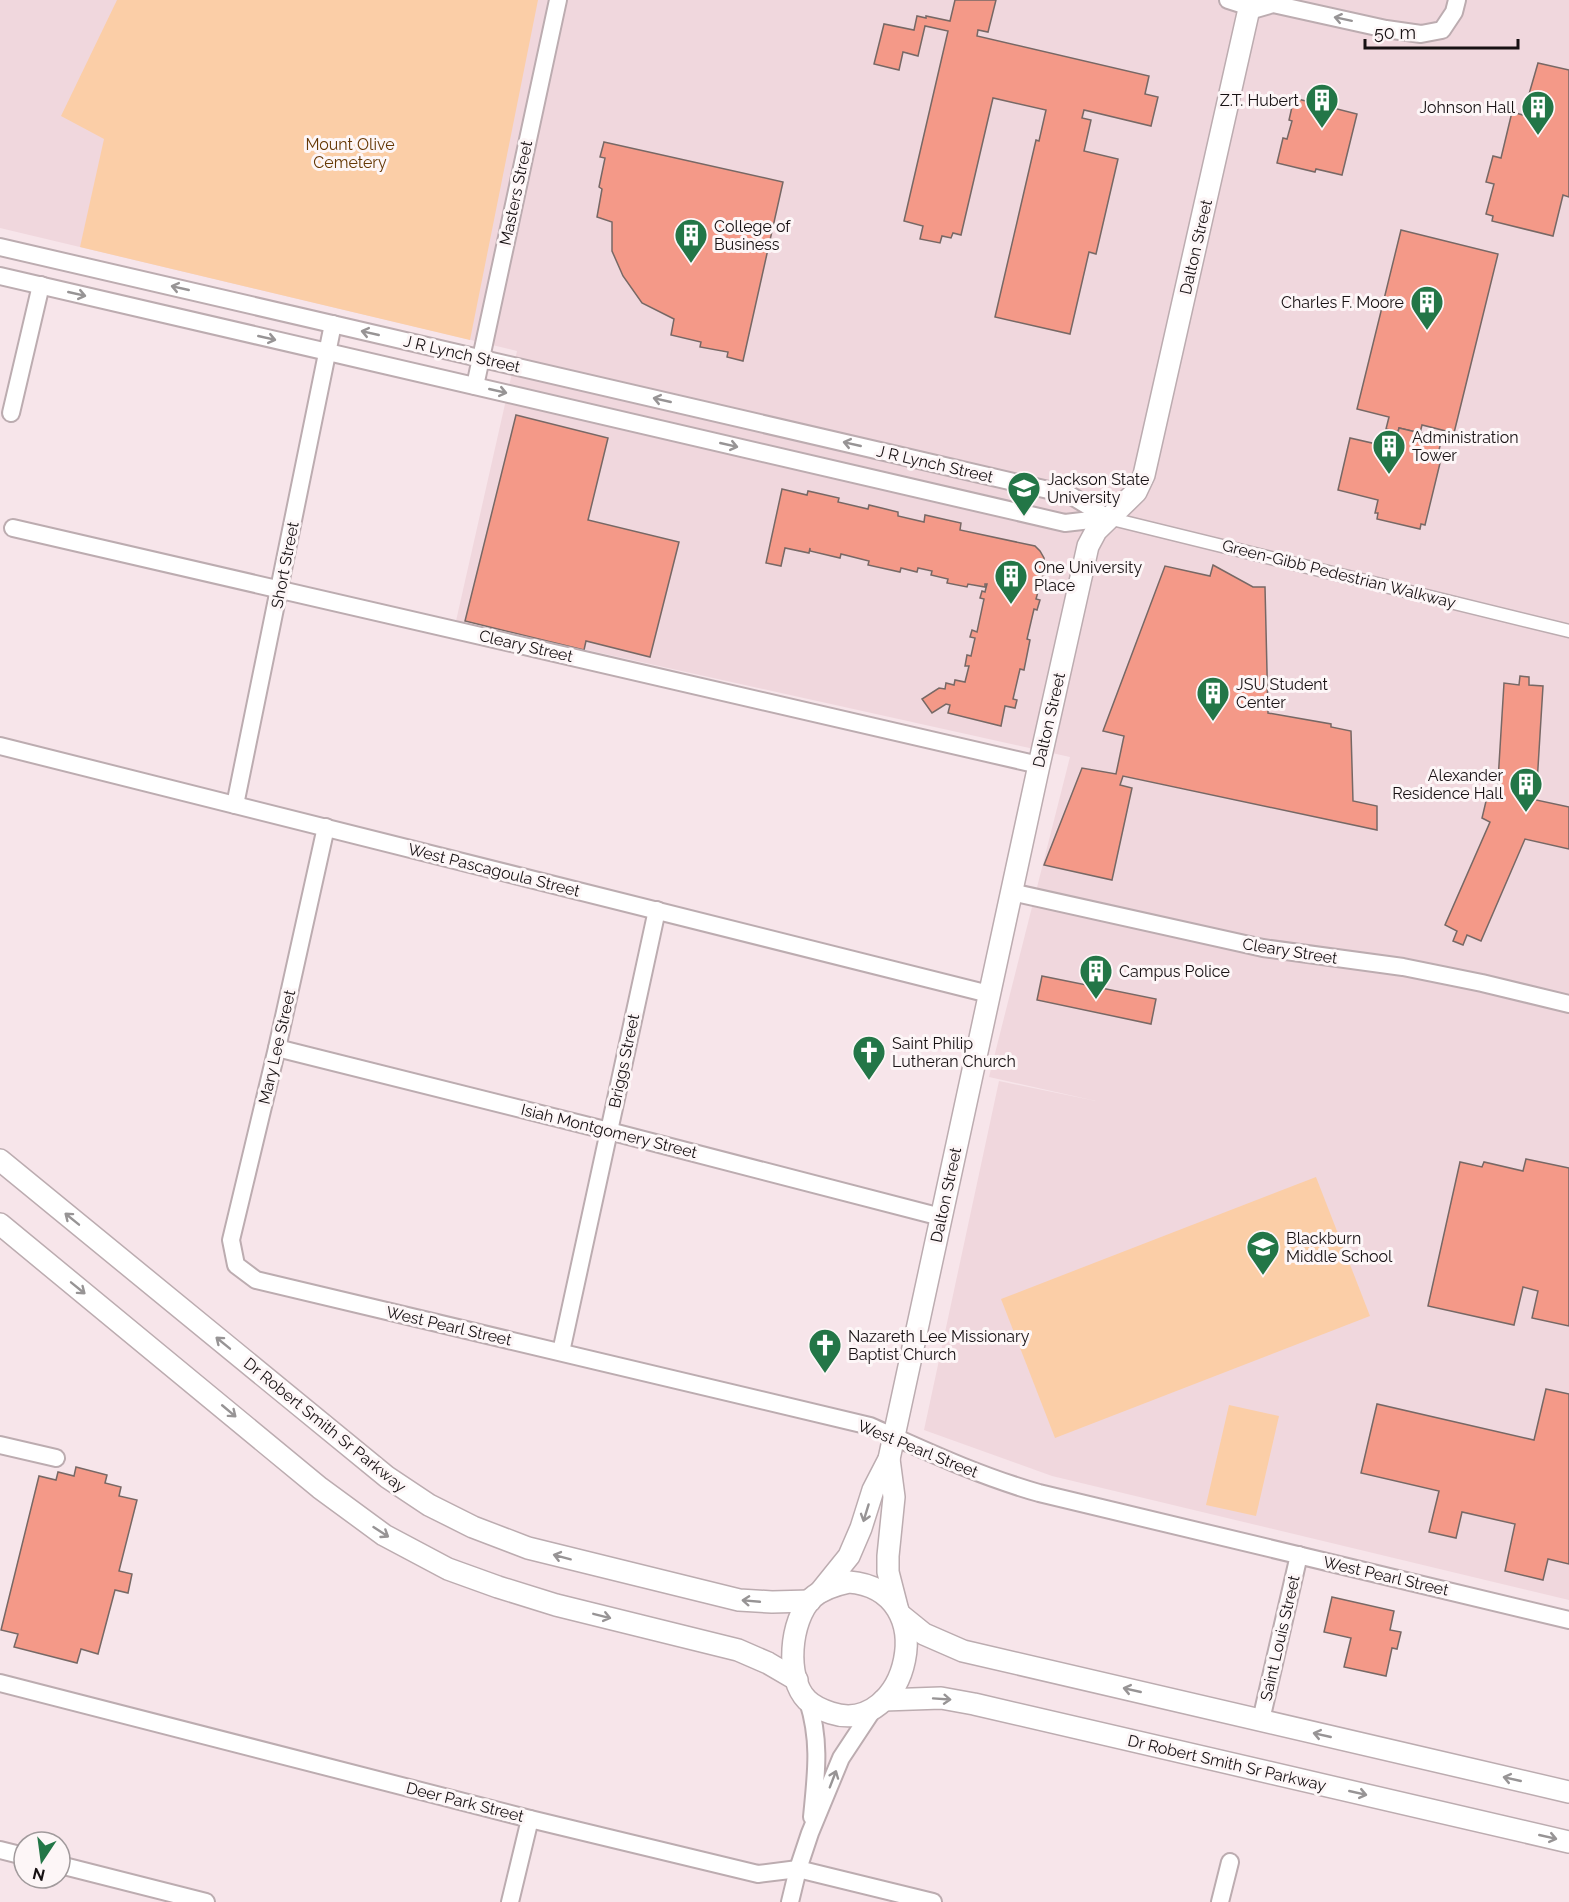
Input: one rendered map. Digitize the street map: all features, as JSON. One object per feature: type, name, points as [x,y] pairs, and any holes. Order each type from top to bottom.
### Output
[{"type":"street","name":"Masters Street","points":[[474,386],[558,0]]},
{"type":"street","points":[[1228,0],[1252,5],[1273,4],[1421,34],[1442,30],[1454,12],[1457,0]]},
{"type":"street","name":"Dalton Street","points":[[815,1596],[849,1556],[873,1490],[889,1459],[1011,892],[1089,546],[1096,531],[1136,492],[1144,475],[1252,5]]},
{"type":"street","name":"J R Lynch Street","points":[[0,247],[1070,495],[1108,518]]},
{"type":"street","name":"J R Lynch Street","points":[[0,276],[1065,523],[1108,518]]},
{"type":"street","points":[[11,413],[41,285]]},
{"type":"street","name":"Short Street","points":[[235,805],[333,324]]},
{"type":"street","name":"Green-Gibb Pedestrian Walkway","points":[[1108,518],[1569,631]]},
{"type":"street","name":"Cleary Street","points":[[13,528],[1039,765]]},
{"type":"street","name":"West Pascagoula Street","points":[[0,746],[989,994]]},
{"type":"street","name":"Mary Lee Street","points":[[236,1265],[231,1240],[326,827]]},
{"type":"street","name":"Cleary Street","points":[[1011,892],[1263,948],[1403,967],[1569,1004]]},
{"type":"street","name":"Briggs Street","points":[[561,1352],[657,910]]},
{"type":"street","name":"Isiah Montgomery Street","points":[[277,1047],[941,1217]]},
{"type":"street","name":"Dr Robert Smith Sr Parkway","points":[[0,1160],[387,1477],[429,1505],[473,1527],[528,1548],[739,1600],[772,1602],[815,1596]]},
{"type":"street","points":[[0,1224],[320,1488],[384,1535],[448,1569],[498,1587],[556,1605],[738,1650],[768,1663],[797,1680]]},
{"type":"street","name":"West Pearl Street","points":[[236,1265],[256,1280],[870,1426],[915,1448],[1002,1482],[1569,1620]]},
{"type":"street","points":[[0,1445],[56,1458]]},
{"type":"street","name":"Dalton Street","points":[[889,1459],[894,1497],[888,1572],[900,1612]]},
{"type":"street","name":"Saint Louis Street","points":[[1261,1720],[1299,1555]]},
{"type":"street","points":[[879,1704],[853,1716],[838,1716],[819,1709],[802,1693],[793,1668],[796,1630],[815,1596],[849,1582],[865,1584],[881,1591],[924,1634],[963,1651],[1569,1792]]},
{"type":"street","points":[[790,1902],[810,1833],[841,1758],[896,1683],[905,1663],[906,1630],[900,1612]]},
{"type":"street","name":"Deer Park Street","points":[[0,1683],[531,1819],[758,1874],[798,1869],[933,1902]]},
{"type":"street","name":"Dr Robert Smith Sr Parkway","points":[[879,1704],[941,1698],[974,1704],[1569,1842]]},
{"type":"street","points":[[808,1701],[814,1720],[817,1750],[810,1833]]},
{"type":"street","points":[[510,1902],[531,1819]]},
{"type":"street","points":[[1220,1902],[1230,1862]]},
{"type":"street","points":[[72,1868],[206,1902]]},
{"type":"shaded area","name":"Jackson State University","points":[[0,0],[1569,0],[1569,1600],[1052,1476],[924,1430],[999,1081],[1096,1101],[989,1077],[1070,757],[456,621],[517,351],[0,228]]},
{"type":"green space","name":"Mount Olive Cemetery","points":[[117,0],[538,0],[470,340],[80,247],[104,139],[61,116]]},
{"type":"green space","points":[[1316,1177],[1370,1316],[1055,1438],[1001,1299]]},
{"type":"green space","points":[[1229,1405],[1279,1416],[1256,1516],[1206,1505]]},
{"type":"building","points":[[955,0],[996,0],[988,32],[978,30],[977,36],[1149,76],[1145,94],[1158,97],[1151,126],[1084,110],[1082,118],[1091,120],[1084,151],[1118,159],[1096,254],[1089,252],[1070,334],[995,317],[1036,140],[1039,141],[1046,110],[993,98],[961,235],[953,233],[951,238],[942,236],[940,243],[920,239],[923,226],[904,221],[948,31],[925,26],[918,56],[903,52],[899,70],[874,64],[884,24],[914,30],[917,16],[950,21]]},
{"type":"building","name":"Johnson Hall","points":[[1538,63],[1569,70],[1569,197],[1563,195],[1553,236],[1492,221],[1493,216],[1486,214],[1494,184],[1486,182],[1493,156],[1501,158],[1512,112],[1523,115]]},
{"type":"building","name":"Z.T. Hubert","points":[[1294,98],[1357,114],[1342,175],[1316,169],[1315,172],[1277,163],[1283,138],[1287,139],[1292,121],[1289,120]]},
{"type":"building","name":"College of Business","points":[[604,142],[783,182],[743,361],[727,357],[728,352],[700,347],[701,342],[671,335],[674,319],[642,303],[623,276],[612,251],[612,222],[597,217],[602,189],[599,187],[605,158],[600,157]]},
{"type":"building","name":"Charles F. Moore","points":[[1401,230],[1498,254],[1454,433],[1422,425],[1420,433],[1399,428],[1398,432],[1386,429],[1389,417],[1357,409]]},
{"type":"building","points":[[516,415],[608,438],[588,520],[679,542],[650,657],[586,641],[584,650],[465,621]]},
{"type":"building","name":"Administration Tower","points":[[1399,428],[1442,438],[1437,458],[1441,459],[1425,525],[1421,524],[1420,529],[1377,519],[1378,513],[1375,513],[1378,500],[1338,490],[1350,438],[1394,448]]},
{"type":"building","name":"One University Place","points":[[782,489],[807,495],[808,491],[839,498],[838,502],[868,509],[869,505],[898,512],[898,516],[924,522],[925,515],[961,523],[960,530],[1035,546],[1040,551],[1045,567],[1036,599],[1040,600],[1037,610],[1034,609],[1027,639],[1030,640],[1024,670],[1020,669],[1013,699],[1017,700],[1015,708],[1005,706],[1001,726],[948,713],[950,705],[946,704],[932,713],[922,699],[939,688],[945,689],[946,683],[954,685],[955,680],[965,682],[969,666],[965,666],[967,655],[971,656],[975,638],[970,637],[972,630],[977,632],[984,599],[980,598],[987,584],[985,587],[968,584],[967,587],[947,583],[948,579],[931,575],[932,571],[918,568],[917,572],[901,568],[900,572],[868,565],[869,561],[841,554],[840,558],[810,551],[810,548],[809,553],[785,548],[781,566],[766,563]]},
{"type":"building","name":"JSU Student Center","points":[[1213,565],[1253,587],[1265,587],[1268,713],[1331,724],[1331,727],[1351,731],[1353,801],[1377,806],[1377,830],[1123,776],[1120,785],[1132,788],[1112,880],[1044,865],[1082,768],[1116,774],[1124,736],[1103,731],[1165,566],[1210,576]]},
{"type":"building","name":"Alexander Residence Hall","points":[[1520,676],[1529,677],[1529,685],[1543,686],[1536,800],[1569,807],[1569,849],[1525,839],[1481,941],[1467,935],[1463,945],[1453,941],[1457,931],[1445,925],[1490,822],[1482,818],[1487,797],[1497,797],[1504,683],[1519,685]]},
{"type":"building","name":"Campus Police","points":[[1042,976],[1156,999],[1151,1024],[1037,1000]]},
{"type":"building","points":[[1526,1159],[1569,1168],[1569,1326],[1532,1318],[1538,1291],[1523,1287],[1514,1325],[1428,1306],[1460,1162],[1482,1167],[1484,1162],[1523,1171]]},
{"type":"building","points":[[1546,1389],[1569,1394],[1569,1564],[1548,1559],[1543,1580],[1505,1571],[1515,1524],[1462,1512],[1456,1538],[1429,1532],[1439,1491],[1361,1473],[1377,1404],[1534,1440]]},
{"type":"building","points":[[76,1467],[107,1475],[105,1483],[121,1487],[119,1496],[137,1500],[119,1571],[132,1574],[128,1593],[115,1590],[98,1654],[81,1649],[77,1663],[14,1647],[18,1634],[1,1630],[39,1476],[56,1480],[58,1472],[74,1476]]},
{"type":"building","points":[[1332,1597],[1394,1611],[1390,1630],[1401,1632],[1397,1649],[1392,1648],[1386,1676],[1344,1667],[1351,1638],[1324,1632]]},
{"type":"place","name":"Z.T. Hubert","points":[[1322,129]]},
{"type":"place","name":"Johnson Hall","points":[[1538,136]]},
{"type":"place","name":"College of Business","points":[[691,264]]},
{"type":"place","name":"Charles F. Moore","points":[[1427,331]]},
{"type":"place","name":"Administration Tower","points":[[1389,475]]},
{"type":"place","name":"Jackson State University","points":[[1024,517]]},
{"type":"place","name":"One University Place","points":[[1011,605]]},
{"type":"place","name":"JSU Student Center","points":[[1213,722]]},
{"type":"place","name":"Alexander Residence Hall","points":[[1526,813]]},
{"type":"place","name":"Campus Police","points":[[1096,1000]]},
{"type":"place","name":"Saint Philip Lutheran Church","points":[[869,1081]]},
{"type":"place","name":"Blackburn Middle School","points":[[1263,1276]]},
{"type":"place","name":"Nazareth Lee Missionary Baptist Church","points":[[825,1374]]}]
